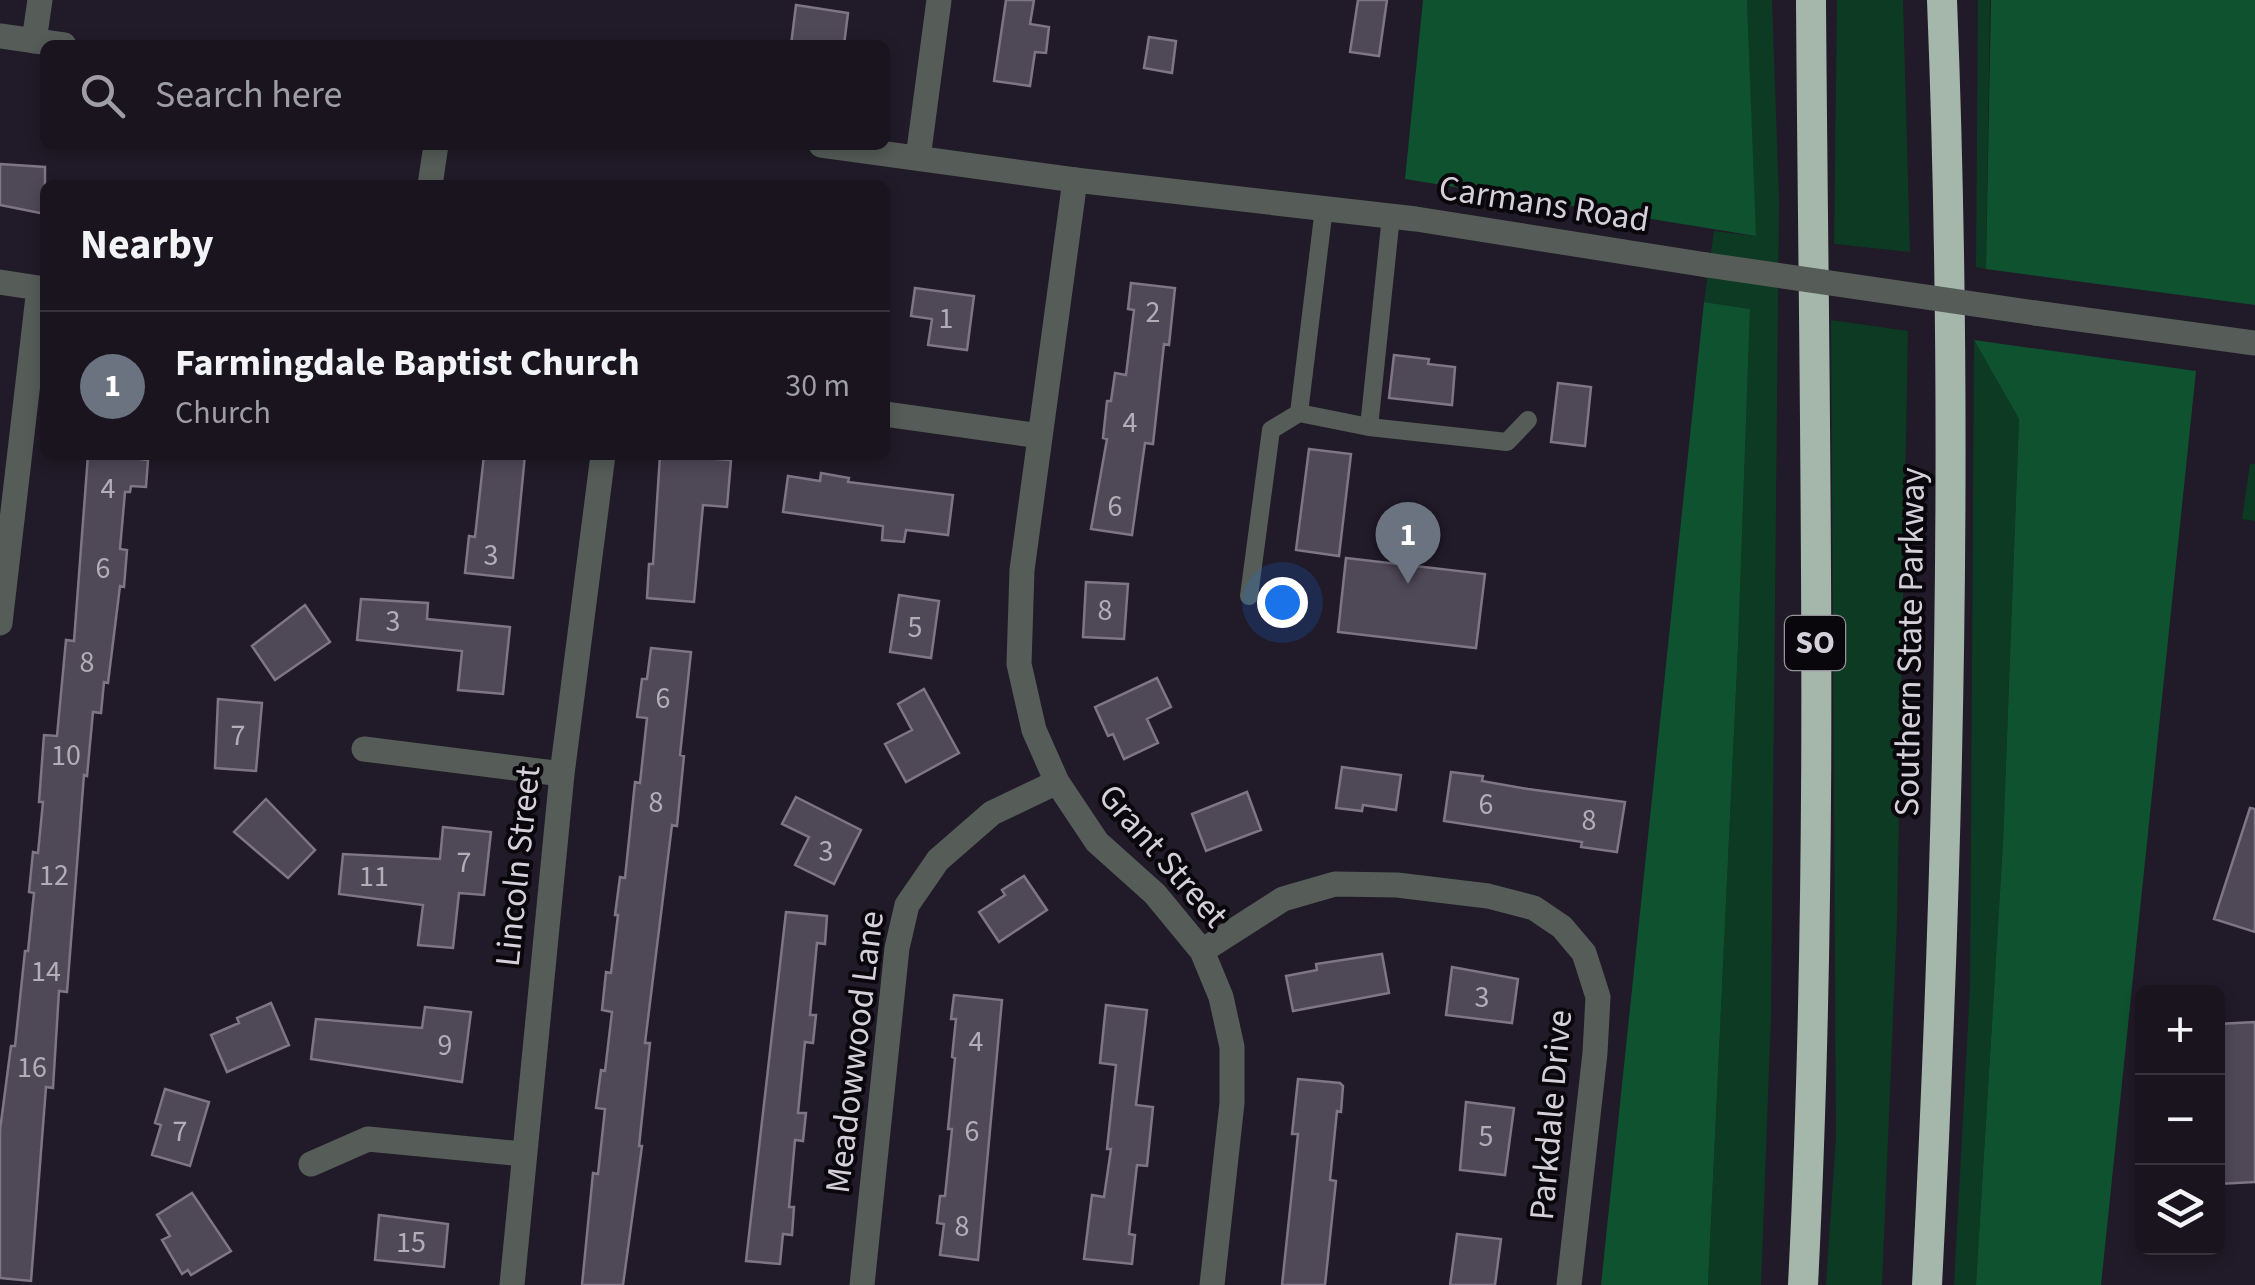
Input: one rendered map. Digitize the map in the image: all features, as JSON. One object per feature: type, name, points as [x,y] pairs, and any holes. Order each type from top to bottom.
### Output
[{"type":"highway","name":"SO","points":[[1803,1285],[1812,1123],[1816,870],[1811,0]]},
{"type":"highway","name":"Southern State Parkway","points":[[1927,1285],[1948,712],[1950,475],[1942,0]]},
{"type":"street","points":[[34,41],[40,0]]},
{"type":"street","points":[[918,158],[939,0]]},
{"type":"street","points":[[0,36],[40,42]]},
{"type":"street","points":[[431,180],[435,150]]},
{"type":"street","name":"Carmans Road","points":[[858,150],[1076,180],[1391,216],[2255,343]]},
{"type":"street","name":"Grant Street","points":[[1076,180],[1022,570],[1019,664],[1034,730],[1056,782],[1097,842],[1155,894],[1202,950],[1221,997],[1232,1046],[1232,1103],[1212,1285]]},
{"type":"street","points":[[0,282],[40,288]]},
{"type":"street","points":[[0,623],[40,304]]},
{"type":"street","points":[[890,415],[1040,436]]},
{"type":"street","name":"Lincoln Street","points":[[512,1285],[562,774],[602,460]]},
{"type":"street","points":[[364,749],[562,774]]},
{"type":"street","name":"Meadowwood Lane","points":[[862,1285],[897,948],[906,905],[938,860],[992,813],[1056,782]]},
{"type":"street","name":"Parkdale Drive","points":[[1202,950],[1284,900],[1335,884],[1397,885],[1488,896],[1534,908],[1562,926],[1584,953],[1598,997],[1570,1285]]},
{"type":"street","points":[[310,1164],[368,1139],[523,1154]]},
{"type":"lane","points":[[1300,413],[1324,208]]},
{"type":"lane","points":[[1370,427],[1391,216]]},
{"type":"lane","points":[[1249,596],[1271,430],[1300,413],[1370,427],[1507,442],[1528,420]]},
{"type":"green space","points":[[1423,0],[1747,0],[1756,236],[1405,179]]},
{"type":"green space","points":[[1747,0],[1772,0],[1779,199],[1771,1016],[1761,1285],[1708,1285],[1750,309],[1704,302],[1714,231],[1755,236]]},
{"type":"green space","points":[[1837,0],[1903,0],[1910,252],[1834,244]]},
{"type":"green space","points":[[1978,0],[1990,0],[1986,269],[1976,267]]},
{"type":"green space","points":[[1991,0],[2255,0],[2255,305],[1986,269]]},
{"type":"green space","points":[[1704,302],[1750,309],[1708,1285],[1601,1285]]},
{"type":"green space","points":[[1831,320],[1908,331],[1897,920],[1882,1285],[1826,1285],[1836,1137]]},
{"type":"green space","points":[[1974,340],[2019,419],[2003,843],[1976,1285],[1954,1285],[1970,988]]},
{"type":"green space","points":[[1974,340],[2196,371],[2101,1285],[1976,1285],[2003,843],[2019,419]]},
{"type":"green space","points":[[2250,464],[2255,464],[2255,521],[2242,519]]},
{"type":"building","points":[[1006,0],[1034,0],[1030,24],[1049,27],[1046,53],[1035,52],[1030,86],[994,81]]},
{"type":"building","points":[[1358,0],[1387,0],[1379,56],[1350,52]]},
{"type":"building","points":[[796,5],[848,13],[845,40],[792,40]]},
{"type":"building","points":[[1149,37],[1176,41],[1172,73],[1144,68]]},
{"type":"building","points":[[0,164],[45,167],[45,180],[40,180],[40,213],[0,205]]},
{"type":"building","points":[[1131,283],[1175,288],[1169,345],[1164,344],[1153,444],[1145,443],[1132,535],[1091,529],[1107,439],[1103,438],[1107,401],[1111,401],[1115,373],[1126,375],[1134,310],[1128,309]]},
{"type":"building","points":[[915,288],[974,296],[967,350],[928,345],[932,319],[911,316]]},
{"type":"building","points":[[1394,355],[1455,367],[1452,405],[1389,398]]},
{"type":"building","points":[[1558,383],[1591,387],[1585,446],[1551,442]]},
{"type":"building","points":[[1309,449],[1351,454],[1339,556],[1296,550]]},
{"type":"building","points":[[88,460],[148,460],[146,487],[131,486],[130,492],[125,492],[120,549],[127,550],[124,587],[120,586],[108,683],[104,682],[101,713],[93,712],[87,776],[84,775],[67,992],[59,991],[53,1088],[46,1087],[31,1281],[0,1278],[0,1130],[28,951],[34,893],[29,892],[33,852],[38,853],[43,802],[39,802],[44,735],[57,736],[66,640],[74,641]]},
{"type":"building","points":[[483,460],[525,460],[513,578],[465,573],[469,536],[475,537]]},
{"type":"building","points":[[660,460],[731,460],[727,507],[703,505],[694,602],[647,598],[649,564],[653,564]]},
{"type":"building","points":[[821,473],[849,478],[848,482],[953,495],[948,535],[906,530],[904,542],[882,540],[883,526],[783,512],[788,476],[820,481]]},
{"type":"building","points":[[1346,558],[1485,574],[1476,648],[1338,632]]},
{"type":"building","points":[[1086,582],[1128,584],[1124,639],[1083,637]]},
{"type":"building","points":[[899,595],[939,601],[931,658],[890,652]]},
{"type":"building","points":[[361,599],[428,603],[427,619],[510,627],[503,694],[458,690],[462,651],[357,640]]},
{"type":"building","points":[[305,605],[330,642],[275,680],[252,646]]},
{"type":"building","points":[[651,648],[691,652],[677,826],[672,825],[645,1043],[650,1043],[642,1146],[623,1285],[582,1285],[593,1173],[598,1174],[605,1109],[596,1108],[612,1012],[602,1010],[606,972],[611,973],[615,915],[620,877],[625,878],[635,782],[640,783],[647,718],[637,717]]},
{"type":"building","points":[[1157,678],[1171,707],[1147,719],[1158,743],[1124,759],[1095,707]]},
{"type":"building","points":[[924,689],[959,753],[906,782],[885,744],[912,730],[898,704]]},
{"type":"building","points":[[218,699],[262,703],[256,771],[215,768]]},
{"type":"building","points":[[1342,767],[1401,775],[1396,810],[1363,805],[1362,811],[1336,808]]},
{"type":"building","points":[[1451,772],[1528,789],[1625,802],[1617,852],[1581,847],[1582,842],[1444,821]]},
{"type":"building","points":[[1247,792],[1261,830],[1206,851],[1192,814]]},
{"type":"building","points":[[796,797],[861,830],[834,884],[795,865],[809,837],[782,824]]},
{"type":"building","points":[[266,799],[315,850],[288,878],[234,832]]},
{"type":"building","points":[[2250,808],[2255,809],[2255,932],[2214,919]]},
{"type":"building","points":[[443,827],[491,832],[484,895],[459,893],[453,948],[418,945],[423,905],[339,894],[343,854],[440,859]]},
{"type":"building","points":[[1024,876],[1047,910],[999,942],[979,912]]},
{"type":"building","points":[[786,912],[827,916],[825,944],[817,943],[810,1015],[816,1015],[813,1043],[805,1042],[798,1113],[806,1113],[803,1141],[795,1140],[789,1207],[794,1207],[792,1235],[783,1234],[780,1264],[746,1261]]},
{"type":"building","points":[[1382,954],[1389,993],[1293,1011],[1286,976],[1317,970],[1316,964]]},
{"type":"building","points":[[1452,967],[1518,979],[1512,1023],[1446,1015]]},
{"type":"building","points":[[954,995],[1002,1000],[978,1260],[940,1255],[944,1224],[937,1223],[940,1196],[945,1196],[952,1129],[948,1129],[955,1058],[952,1057],[956,1019],[951,1019]]},
{"type":"building","points":[[271,1003],[289,1045],[227,1072],[211,1035]]},
{"type":"building","points":[[1106,1005],[1147,1010],[1136,1105],[1153,1107],[1147,1166],[1137,1165],[1129,1234],[1135,1235],[1132,1264],[1084,1259],[1092,1195],[1104,1197],[1111,1149],[1107,1149],[1116,1065],[1100,1063]]},
{"type":"building","points":[[425,1007],[471,1012],[462,1082],[311,1059],[316,1019],[422,1028]]},
{"type":"building","points":[[2255,1022],[2255,1182],[2225,1184],[2225,1024]]},
{"type":"building","points":[[1298,1079],[1343,1086],[1330,1180],[1336,1181],[1325,1285],[1282,1285],[1298,1134],[1292,1134]]},
{"type":"building","points":[[165,1089],[209,1102],[190,1166],[152,1155],[161,1125],[155,1123]]},
{"type":"building","points":[[1466,1102],[1514,1108],[1505,1175],[1460,1170]]},
{"type":"building","points":[[192,1193],[231,1251],[191,1275],[188,1270],[182,1274],[162,1240],[170,1236],[157,1215]]},
{"type":"building","points":[[379,1215],[448,1224],[444,1267],[375,1260]]},
{"type":"building","points":[[1457,1234],[1501,1239],[1495,1285],[1450,1285]]},
{"type":"place","name":"Farmingdale Baptist Church","points":[[1408,584]]}]
